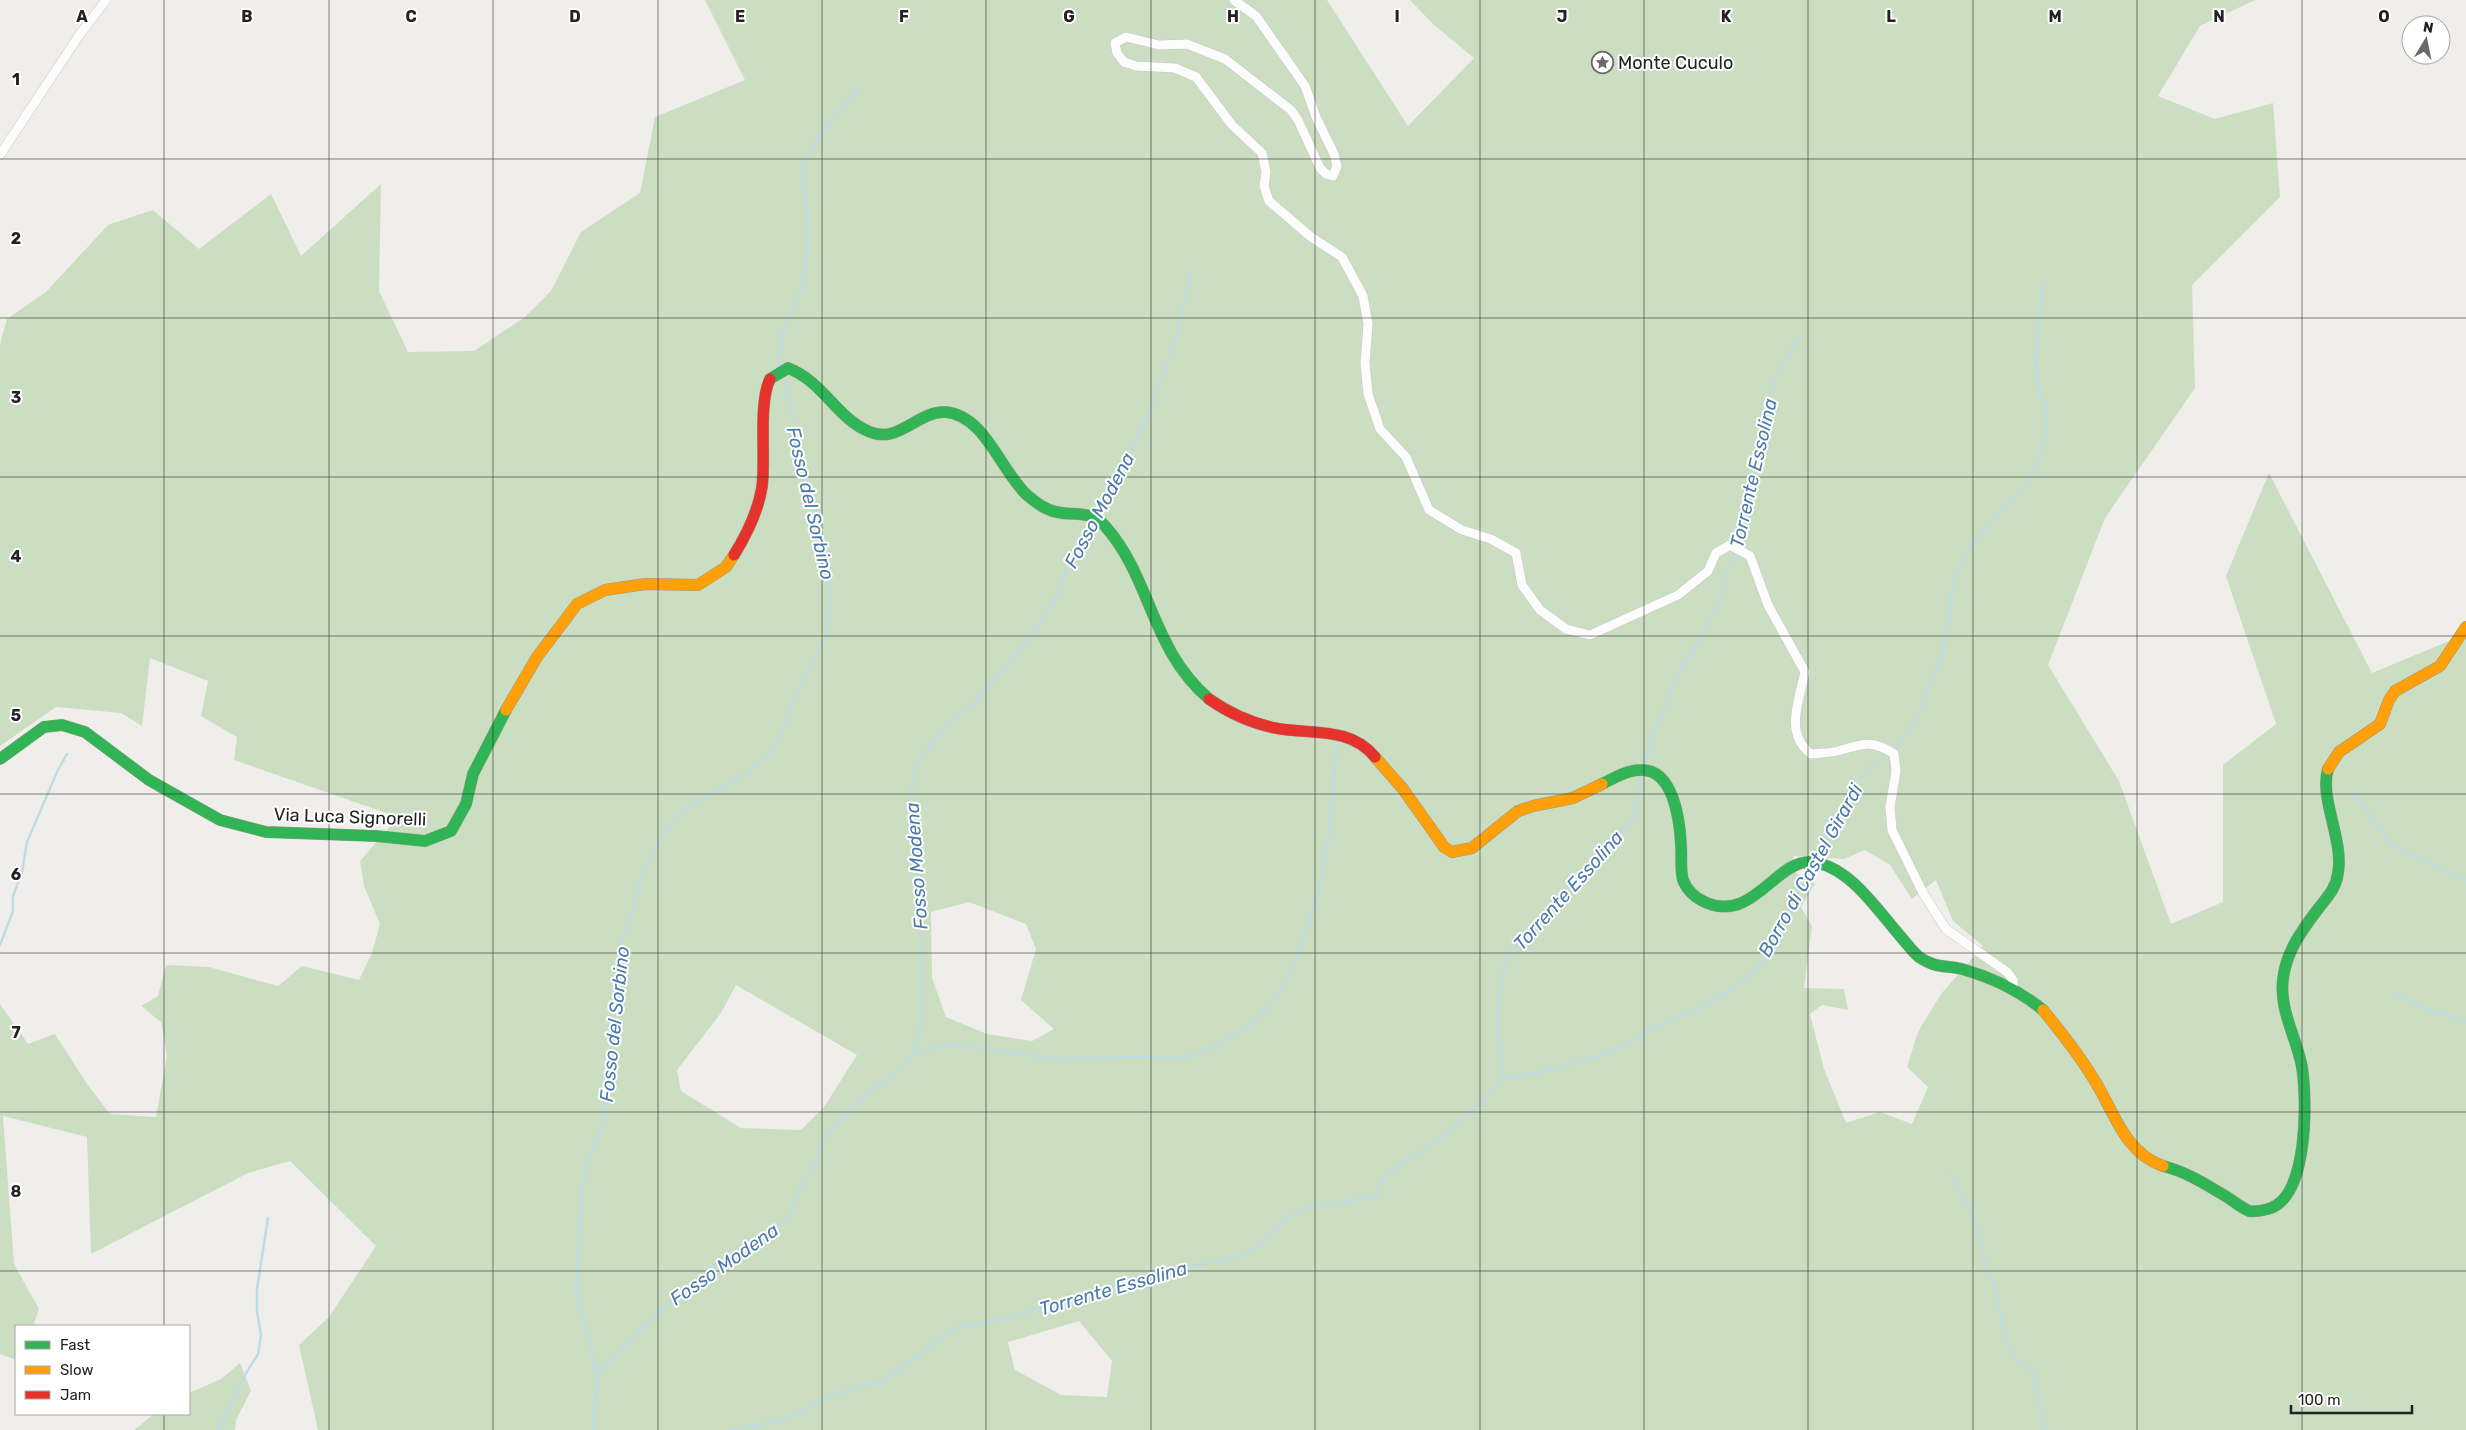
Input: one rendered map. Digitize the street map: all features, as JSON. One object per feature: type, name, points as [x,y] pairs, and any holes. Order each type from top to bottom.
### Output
[{"type":"main road","name":"Via Luca Signorelli","points":[[0,759],[44,727],[62,725],[85,732],[149,780],[220,820],[266,832],[376,836],[425,840],[451,831],[466,804],[473,774],[491,737],[537,658],[577,604],[605,590],[645,584],[698,585],[726,567],[750,529],[762,487],[764,418],[769,380],[788,368],[799,370],[810,377],[856,423],[872,434],[887,435],[900,431],[930,412],[956,414],[970,421],[978,427],[1019,489],[1052,511],[1082,512],[1103,523],[1135,572],[1165,643],[1187,679],[1208,699],[1233,713],[1267,726],[1325,732],[1361,742],[1399,780],[1444,847],[1452,852],[1468,850],[1519,810],[1578,796],[1632,770],[1643,768],[1653,773],[1666,786],[1676,805],[1683,879],[1696,898],[1716,906],[1736,906],[1761,894],[1776,878],[1802,862],[1819,862],[1834,866],[1847,876],[1918,956],[1938,967],[1961,969],[2014,990],[2042,1009],[2075,1050],[2095,1080],[2128,1140],[2137,1152],[2160,1164],[2185,1172],[2250,1211],[2263,1213],[2278,1207],[2292,1188],[2306,1129],[2302,1066],[2282,992],[2285,960],[2294,941],[2335,887],[2339,852],[2328,796],[2326,775],[2332,759],[2379,726],[2385,706],[2394,692],[2405,683],[2436,670],[2466,627]]},
{"type":"street","points":[[0,155],[80,34],[106,0]]},
{"type":"street","points":[[1234,0],[1256,16],[1305,86],[1316,117],[1334,154],[1337,166],[1332,176],[1326,174],[1320,168],[1298,120],[1291,110],[1225,59],[1187,44],[1159,45],[1126,37],[1116,43],[1117,53],[1124,62],[1136,66],[1174,68],[1196,77],[1232,125],[1262,153],[1266,172],[1264,186],[1269,201],[1311,237],[1342,257],[1363,296],[1368,324],[1365,363],[1368,394],[1380,429],[1406,457],[1429,510],[1462,530],[1491,539],[1516,552],[1522,585],[1540,610],[1566,629],[1590,635],[1678,595],[1708,571],[1716,553],[1730,545],[1750,556],[1768,605],[1805,672],[1794,727],[1800,745],[1811,754],[1836,751],[1863,743],[1882,746],[1894,754],[1896,771],[1890,807],[1892,830],[1923,894],[1946,929],[2006,972],[2013,980],[2014,990]]},
{"type":"green space","points":[[705,0],[1327,0],[1408,126],[1474,58],[1433,24],[1410,0],[2255,0],[2200,26],[2158,96],[2215,119],[2273,103],[2280,197],[2192,285],[2195,388],[2105,518],[2048,665],[2119,781],[2171,924],[2223,902],[2223,765],[2276,724],[2226,576],[2269,473],[2372,673],[2466,634],[2466,1430],[318,1430],[299,1345],[329,1317],[376,1246],[290,1161],[248,1173],[91,1254],[87,1137],[3,1116],[14,1264],[39,1309],[33,1325],[15,1325],[15,1360],[0,1354],[0,1004],[28,1044],[55,1034],[87,1084],[110,1114],[156,1117],[167,1056],[161,1022],[141,1006],[158,996],[166,965],[209,967],[278,986],[302,966],[359,980],[372,953],[380,924],[364,886],[360,861],[398,817],[234,760],[237,737],[201,716],[208,681],[150,658],[142,726],[121,713],[56,707],[0,746],[0,344],[7,319],[46,292],[108,225],[153,210],[199,249],[271,194],[301,256],[381,184],[379,291],[408,352],[474,351],[525,317],[551,291],[581,232],[640,193],[655,117],[745,80]],"holes":[[[1865,850],[1890,865],[1912,899],[1936,880],[1953,921],[1983,946],[1941,994],[1918,1032],[1907,1067],[1928,1087],[1912,1124],[1880,1112],[1846,1123],[1824,1069],[1810,1014],[1822,1005],[1848,1010],[1844,989],[1804,988],[1812,926],[1801,907],[1815,883],[1796,873],[1793,856],[1844,859]],[[969,902],[1026,924],[1036,949],[1021,1000],[1054,1029],[1032,1041],[987,1034],[946,1017],[932,978],[931,912]],[[736,985],[857,1055],[824,1107],[801,1130],[741,1128],[681,1091],[677,1070],[721,1013]],[[1079,1321],[1112,1361],[1107,1397],[1061,1395],[1015,1370],[1008,1342]]]},
{"type":"green space","points":[[240,1363],[251,1391],[236,1420],[235,1430],[134,1430],[153,1415],[190,1415],[190,1393],[221,1379]]},
{"type":"waterway","name":"Fosso del Sorbino","points":[[780,368],[780,345],[801,288],[807,253],[807,207],[803,175],[804,164],[820,134],[859,87]]},
{"type":"waterway","name":"Fosso Modena","points":[[1095,513],[1115,486],[1147,418],[1177,335],[1192,269]]},
{"type":"waterway","name":"Borro di Castel Girardi","points":[[1818,860],[1826,850],[1853,787],[1872,765],[1893,750],[1918,718],[1928,687],[1942,656],[1954,580],[1965,555],[1980,534],[2025,487],[2039,456],[2047,430],[2045,409],[2037,383],[2036,354],[2043,282]]},
{"type":"waterway","name":"Torrente Essolina","points":[[1644,767],[1654,734],[1678,673],[1701,637],[1719,601],[1727,570],[1735,554],[1748,508],[1766,410],[1776,376],[1799,337]]},
{"type":"waterway","name":"Fosso del Sorbino","points":[[594,1430],[594,1409],[598,1383],[576,1292],[582,1193],[588,1159],[604,1120],[610,1084],[611,1017],[620,943],[635,906],[641,877],[654,850],[668,828],[687,807],[748,772],[773,749],[783,729],[796,693],[827,636],[831,577],[783,375]]},
{"type":"waterway","name":"Fosso Modena","points":[[596,1375],[653,1317],[683,1290],[733,1252],[790,1218],[795,1198],[804,1179],[816,1164],[820,1146],[827,1135],[863,1096],[900,1070],[910,1059],[916,1045],[921,1024],[921,892],[912,835],[911,794],[916,764],[948,723],[973,704],[998,677],[1041,622],[1056,597],[1070,561],[1092,520]]},
{"type":"waterway","points":[[912,1053],[949,1044],[1057,1059],[1169,1058],[1191,1056],[1214,1047],[1248,1026],[1275,999],[1293,967],[1318,894],[1330,829],[1337,743]]},
{"type":"waterway","points":[[0,945],[13,911],[13,896],[22,872],[27,842],[57,772],[67,754]]},
{"type":"waterway","name":"Torrente Essolina","points":[[729,1430],[775,1422],[803,1412],[824,1400],[855,1387],[883,1381],[955,1328],[1014,1317],[1038,1308],[1083,1300],[1096,1291],[1151,1272],[1227,1260],[1256,1248],[1285,1219],[1304,1209],[1376,1196],[1384,1177],[1389,1172],[1452,1128],[1474,1109],[1504,1078],[1499,1039],[1498,1008],[1506,957],[1549,906],[1617,839],[1634,816],[1642,772]]},
{"type":"waterway","points":[[2353,793],[2393,846],[2466,880]]},
{"type":"waterway","name":"Borro di Castel Girardi","points":[[1504,1078],[1563,1066],[1607,1053],[1724,994],[1749,975],[1768,952],[1813,867]]},
{"type":"waterway","points":[[2392,993],[2418,1006],[2466,1022]]},
{"type":"waterway","points":[[1950,1173],[1977,1226],[1985,1263],[1996,1291],[2004,1335],[2015,1359],[2032,1370],[2045,1430]]},
{"type":"waterway","points":[[219,1430],[245,1375],[258,1354],[261,1335],[257,1312],[257,1289],[268,1218]]},
{"type":"traffic: fast","points":[[770,379],[788,368],[801,374],[858,426],[880,435],[899,431],[935,413],[945,412],[959,415],[971,423],[991,445],[1008,472],[1027,495],[1052,511],[1082,514],[1100,521],[1105,526],[1121,547],[1133,568],[1174,658],[1209,699]]},
{"type":"traffic: fast","points":[[0,759],[44,727],[62,725],[85,732],[149,780],[220,820],[266,832],[376,836],[425,841],[451,831],[466,804],[473,774],[506,710]]},
{"type":"traffic: fast","points":[[2163,1166],[2196,1179],[2249,1211],[2268,1209],[2281,1201],[2291,1187],[2298,1168],[2302,1146],[2305,1101],[2302,1067],[2283,1001],[2282,990],[2287,960],[2291,951],[2306,925],[2331,892],[2337,879],[2338,847],[2327,793],[2326,780],[2328,769]]},
{"type":"traffic: fast","points":[[1602,784],[1636,770],[1652,772],[1661,778],[1668,787],[1677,811],[1683,880],[1690,891],[1703,901],[1723,907],[1738,904],[1751,898],[1786,870],[1798,864],[1811,862],[1825,865],[1838,871],[1862,891],[1910,948],[1925,961],[1936,965],[1962,969],[1994,980],[2025,997],[2043,1010]]},
{"type":"traffic: slow","points":[[506,710],[537,657],[577,604],[605,590],[645,584],[698,585],[726,567],[734,555]]},
{"type":"traffic: slow","points":[[2328,769],[2339,752],[2380,724],[2389,700],[2395,691],[2440,666],[2466,627]]},
{"type":"traffic: slow","points":[[1375,757],[1403,789],[1444,847],[1452,852],[1472,848],[1518,811],[1573,798],[1602,784]]},
{"type":"traffic: slow","points":[[2043,1010],[2087,1069],[2129,1140],[2149,1160],[2163,1166]]},
{"type":"traffic: jam","points":[[734,555],[751,522],[758,505],[762,487],[764,402],[770,379]]},
{"type":"traffic: jam","points":[[1209,699],[1240,717],[1266,726],[1342,736],[1354,740],[1375,757]]},
{"type":"place","name":"Monte Cuculo","points":[[1602,63]]}]
